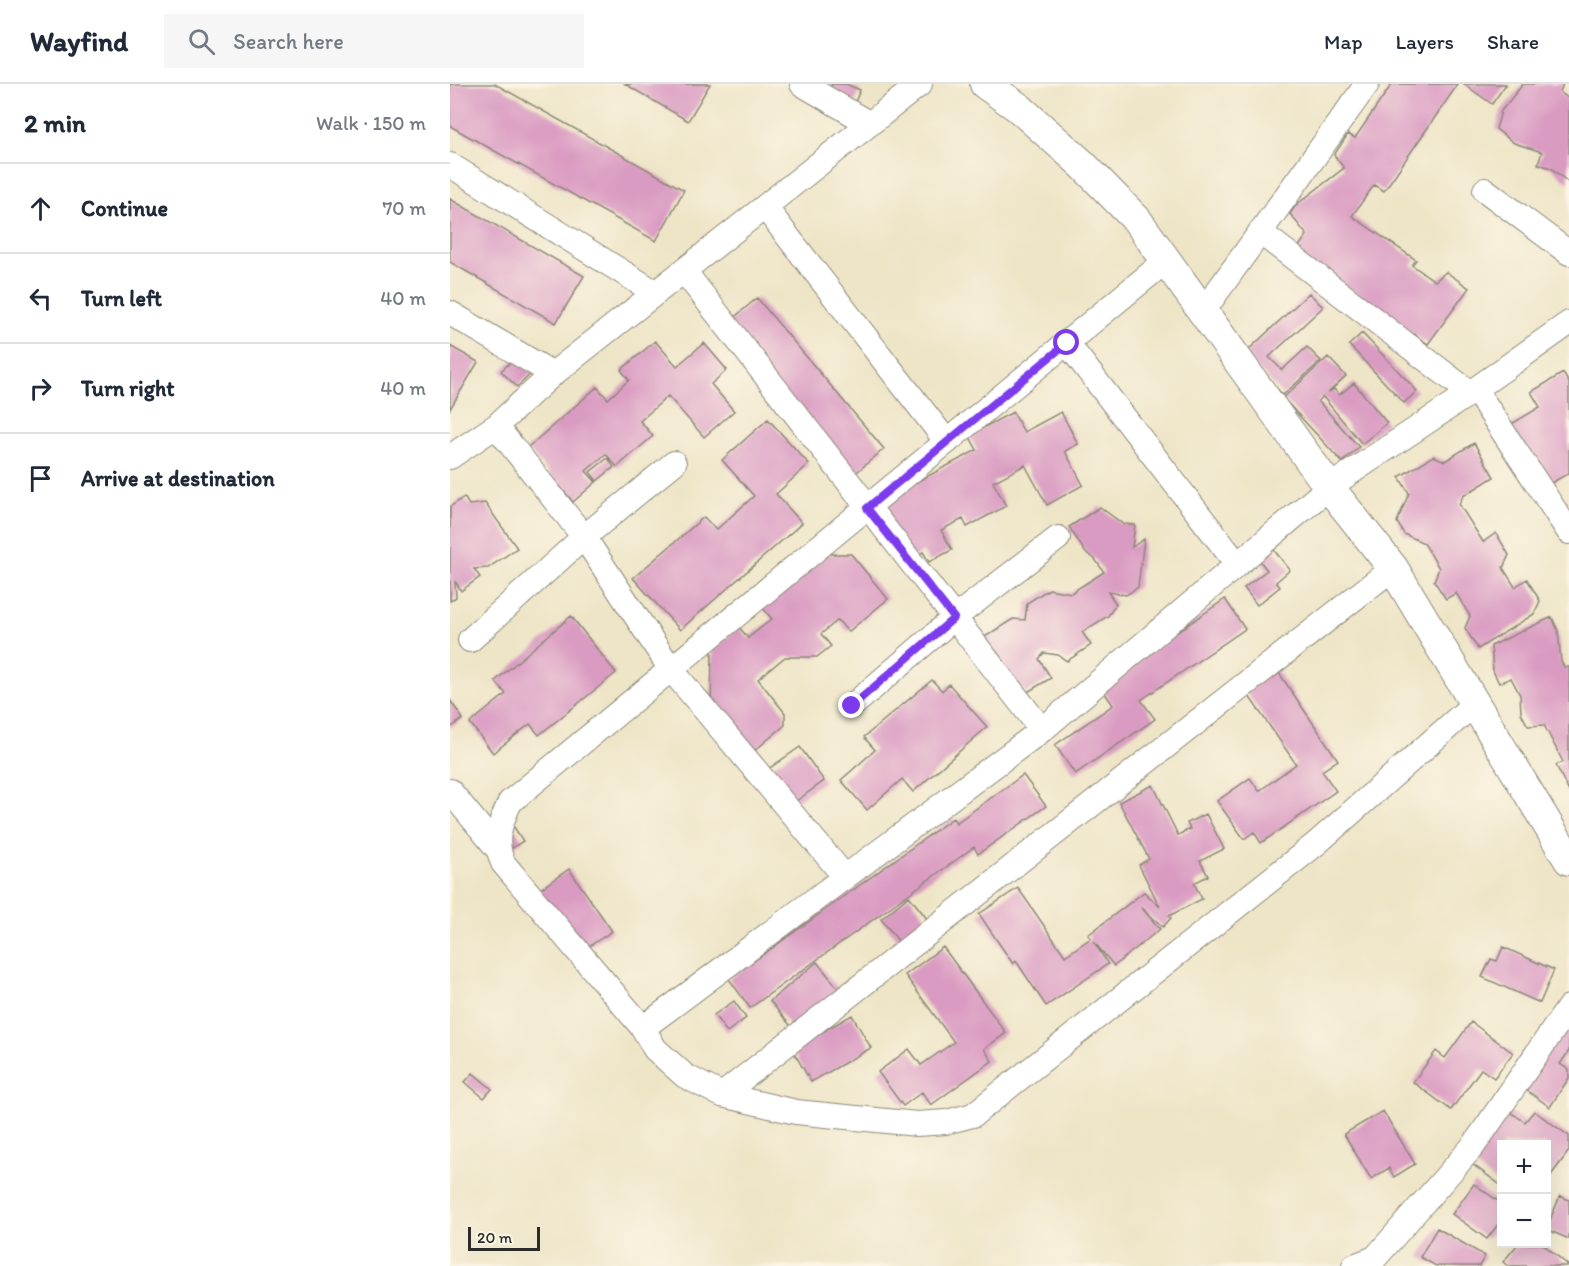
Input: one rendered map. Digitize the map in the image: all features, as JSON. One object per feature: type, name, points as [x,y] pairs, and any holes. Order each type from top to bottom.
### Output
[{"type":"main road","points":[[985,84],[1019,108],[1083,164],[1137,220],[1204,310],[1329,487],[1392,568],[1569,860]]},
{"type":"street","points":[[802,84],[870,124]]},
{"type":"street","points":[[450,457],[496,426],[554,374],[920,84]]},
{"type":"street","points":[[1204,310],[1366,84]]},
{"type":"street","points":[[450,165],[656,293]]},
{"type":"street","points":[[1485,190],[1569,253]]},
{"type":"street","points":[[765,207],[947,442]]},
{"type":"street","points":[[1260,232],[1472,391],[1569,531]]},
{"type":"street","points":[[496,847],[499,824],[510,802],[1167,260]]},
{"type":"street","points":[[684,271],[1042,730]]},
{"type":"street","points":[[450,313],[554,374]]},
{"type":"street","points":[[643,1028],[1042,730],[1329,487],[1569,323]]},
{"type":"street","points":[[1067,343],[1237,564]]},
{"type":"street","points":[[496,426],[584,537],[670,668],[845,877]]},
{"type":"street","points":[[470,640],[584,537],[674,463]]},
{"type":"street","points":[[852,706],[954,618],[1058,538]]},
{"type":"street","points":[[722,1095],[1392,568]]},
{"type":"street","points":[[450,791],[496,847],[503,863],[643,1028],[655,1049],[685,1076],[722,1095],[796,1112],[917,1124],[946,1122],[973,1114],[1317,843],[1474,704]]},
{"type":"street","points":[[1354,1266],[1375,1258],[1474,1145],[1569,1007]]},
{"type":"building","points":[[450,84],[495,84],[684,190],[656,241],[450,126]]},
{"type":"building","points":[[625,84],[710,84],[688,121]]},
{"type":"building","points":[[832,84],[846,84],[860,90],[853,107],[827,96]]},
{"type":"building","points":[[1392,84],[1458,84],[1384,191],[1374,185],[1352,216],[1416,260],[1412,265],[1435,281],[1446,272],[1469,288],[1428,344],[1321,271],[1293,255],[1307,235],[1290,214],[1296,205],[1344,168],[1334,155],[1348,134],[1355,138]]},
{"type":"building","points":[[1464,84],[1506,84],[1492,104]]},
{"type":"building","points":[[1523,84],[1563,84],[1560,92],[1569,99],[1569,183],[1551,168],[1538,164],[1542,152],[1514,143],[1496,129],[1501,111]]},
{"type":"building","points":[[450,199],[584,276],[556,323],[450,262]]},
{"type":"building","points":[[1309,293],[1323,307],[1269,357],[1282,370],[1307,347],[1321,361],[1283,395],[1244,354]]},
{"type":"building","points":[[757,298],[884,449],[851,477],[724,326]]},
{"type":"building","points":[[1362,333],[1417,391],[1404,403],[1349,345]]},
{"type":"building","points":[[655,341],[677,366],[704,343],[727,370],[711,384],[734,411],[704,437],[668,396],[640,421],[653,436],[617,467],[606,454],[586,471],[596,482],[573,502],[527,448],[597,387],[608,399],[629,380],[621,370]]},
{"type":"building","points":[[450,346],[478,362],[450,409]]},
{"type":"building","points":[[518,355],[534,371],[517,387],[501,371]]},
{"type":"building","points":[[1328,357],[1346,376],[1328,393],[1334,389],[1339,395],[1354,383],[1387,423],[1362,444],[1323,397],[1318,401],[1359,447],[1342,462],[1283,398]]},
{"type":"building","points":[[1563,373],[1569,383],[1569,473],[1546,486],[1510,425],[1540,407],[1531,392]]},
{"type":"building","points":[[1013,412],[1024,432],[1061,412],[1078,444],[1065,451],[1083,485],[1047,505],[1025,465],[993,482],[1006,506],[967,527],[963,519],[941,530],[952,550],[929,562],[923,552],[908,560],[881,501],[977,450],[969,435]]},
{"type":"building","points":[[768,419],[809,464],[776,494],[802,523],[680,630],[633,578],[704,517],[716,530],[754,496],[722,460]]},
{"type":"building","points":[[1474,443],[1494,477],[1463,496],[1459,504],[1483,542],[1496,533],[1509,555],[1503,568],[1515,587],[1527,579],[1540,601],[1534,614],[1478,649],[1465,628],[1470,616],[1456,593],[1446,599],[1434,581],[1439,568],[1424,543],[1404,534],[1397,522],[1409,493],[1399,477],[1433,456],[1445,461]]},
{"type":"building","points":[[608,458],[614,467],[597,481],[590,472]]},
{"type":"building","points":[[464,497],[469,505],[485,503],[517,548],[488,568],[474,569],[480,577],[461,591],[455,581],[456,597],[450,601],[450,507]]},
{"type":"building","points":[[1100,507],[1123,524],[1135,525],[1132,547],[1144,539],[1138,587],[1126,595],[1108,592],[1116,604],[1108,616],[1082,632],[1091,645],[1067,661],[1058,655],[1044,653],[1039,659],[1051,678],[1026,693],[980,640],[1013,619],[1025,620],[1027,603],[1049,589],[1071,593],[1104,572],[1095,559],[1085,552],[1069,527]]},
{"type":"building","points":[[1269,544],[1290,570],[1276,582],[1280,587],[1257,605],[1244,588],[1267,570],[1255,555]]},
{"type":"building","points":[[827,554],[851,554],[888,599],[848,632],[838,620],[821,634],[831,646],[817,657],[785,657],[758,679],[785,713],[785,725],[753,752],[711,713],[712,649],[739,627],[748,638],[772,619],[762,607]]},
{"type":"building","points":[[1225,599],[1245,629],[1141,700],[1155,719],[1075,774],[1055,745],[1113,705],[1100,686]]},
{"type":"building","points":[[571,616],[616,673],[539,735],[530,724],[493,753],[470,723],[506,694],[495,681]]},
{"type":"building","points":[[1552,617],[1558,631],[1561,661],[1564,667],[1569,667],[1569,792],[1556,765],[1563,762],[1544,725],[1528,726],[1521,713],[1520,695],[1511,678],[1499,683],[1493,671],[1491,646]]},
{"type":"building","points":[[1275,667],[1338,760],[1322,771],[1336,791],[1261,843],[1254,832],[1244,839],[1217,801],[1250,778],[1259,791],[1296,764],[1244,689]]},
{"type":"building","points":[[932,680],[942,691],[949,684],[987,727],[913,792],[902,779],[867,810],[841,780],[875,750],[864,737]]},
{"type":"building","points":[[450,700],[463,719],[450,728]]},
{"type":"building","points":[[800,747],[824,781],[792,804],[767,770]]},
{"type":"building","points":[[1023,775],[1046,806],[978,854],[974,847],[750,1008],[729,979],[953,818],[956,823]]},
{"type":"building","points":[[1153,785],[1178,835],[1190,829],[1187,823],[1206,814],[1224,849],[1200,861],[1208,876],[1194,883],[1202,899],[1169,916],[1171,918],[1163,927],[1141,907],[1160,929],[1114,966],[1094,942],[1108,964],[1046,1006],[1016,961],[1013,964],[979,914],[1018,888],[1065,956],[1091,938],[1088,935],[1144,892],[1160,907],[1139,865],[1149,859],[1119,802]]},
{"type":"building","points":[[510,821],[523,841],[503,854]]},
{"type":"building","points":[[569,869],[612,931],[582,951],[539,890]]},
{"type":"building","points":[[909,896],[932,925],[904,948],[881,919]]},
{"type":"building","points":[[943,947],[1006,1033],[984,1049],[992,1061],[931,1105],[922,1092],[903,1106],[878,1072],[909,1049],[921,1065],[954,1042],[905,975]]},
{"type":"building","points":[[1503,947],[1554,970],[1540,1003],[1482,977],[1491,959],[1497,961]]},
{"type":"building","points":[[817,962],[842,993],[795,1031],[770,1001]]},
{"type":"building","points":[[734,1001],[746,1018],[727,1032],[714,1015]]},
{"type":"building","points":[[1569,1011],[1569,1051],[1560,1064],[1569,1070],[1569,1078],[1550,1107],[1519,1085]]},
{"type":"building","points":[[852,1015],[871,1048],[811,1082],[792,1049]]},
{"type":"building","points":[[1471,1022],[1513,1053],[1494,1078],[1481,1069],[1451,1110],[1413,1082],[1436,1051],[1445,1058]]},
{"type":"building","points":[[473,1073],[492,1089],[484,1098],[465,1082]]},
{"type":"building","points":[[1503,1107],[1525,1122],[1534,1111],[1569,1136],[1569,1151],[1551,1175],[1551,1140],[1497,1140],[1497,1182],[1472,1164]]},
{"type":"building","points":[[1383,1111],[1415,1164],[1394,1177],[1389,1168],[1371,1179],[1344,1134]]},
{"type":"building","points":[[1474,1184],[1497,1200],[1497,1226],[1487,1239],[1452,1214]]},
{"type":"building","points":[[1560,1196],[1569,1200],[1569,1239],[1551,1231],[1551,1217]]},
{"type":"building","points":[[1437,1228],[1485,1256],[1479,1266],[1436,1266],[1420,1257]]},
{"type":"building","points":[[1515,1248],[1548,1248],[1569,1266],[1508,1266],[1503,1262]]},
{"type":"route","points":[[852,706],[954,618],[867,508],[1067,343]]}]
